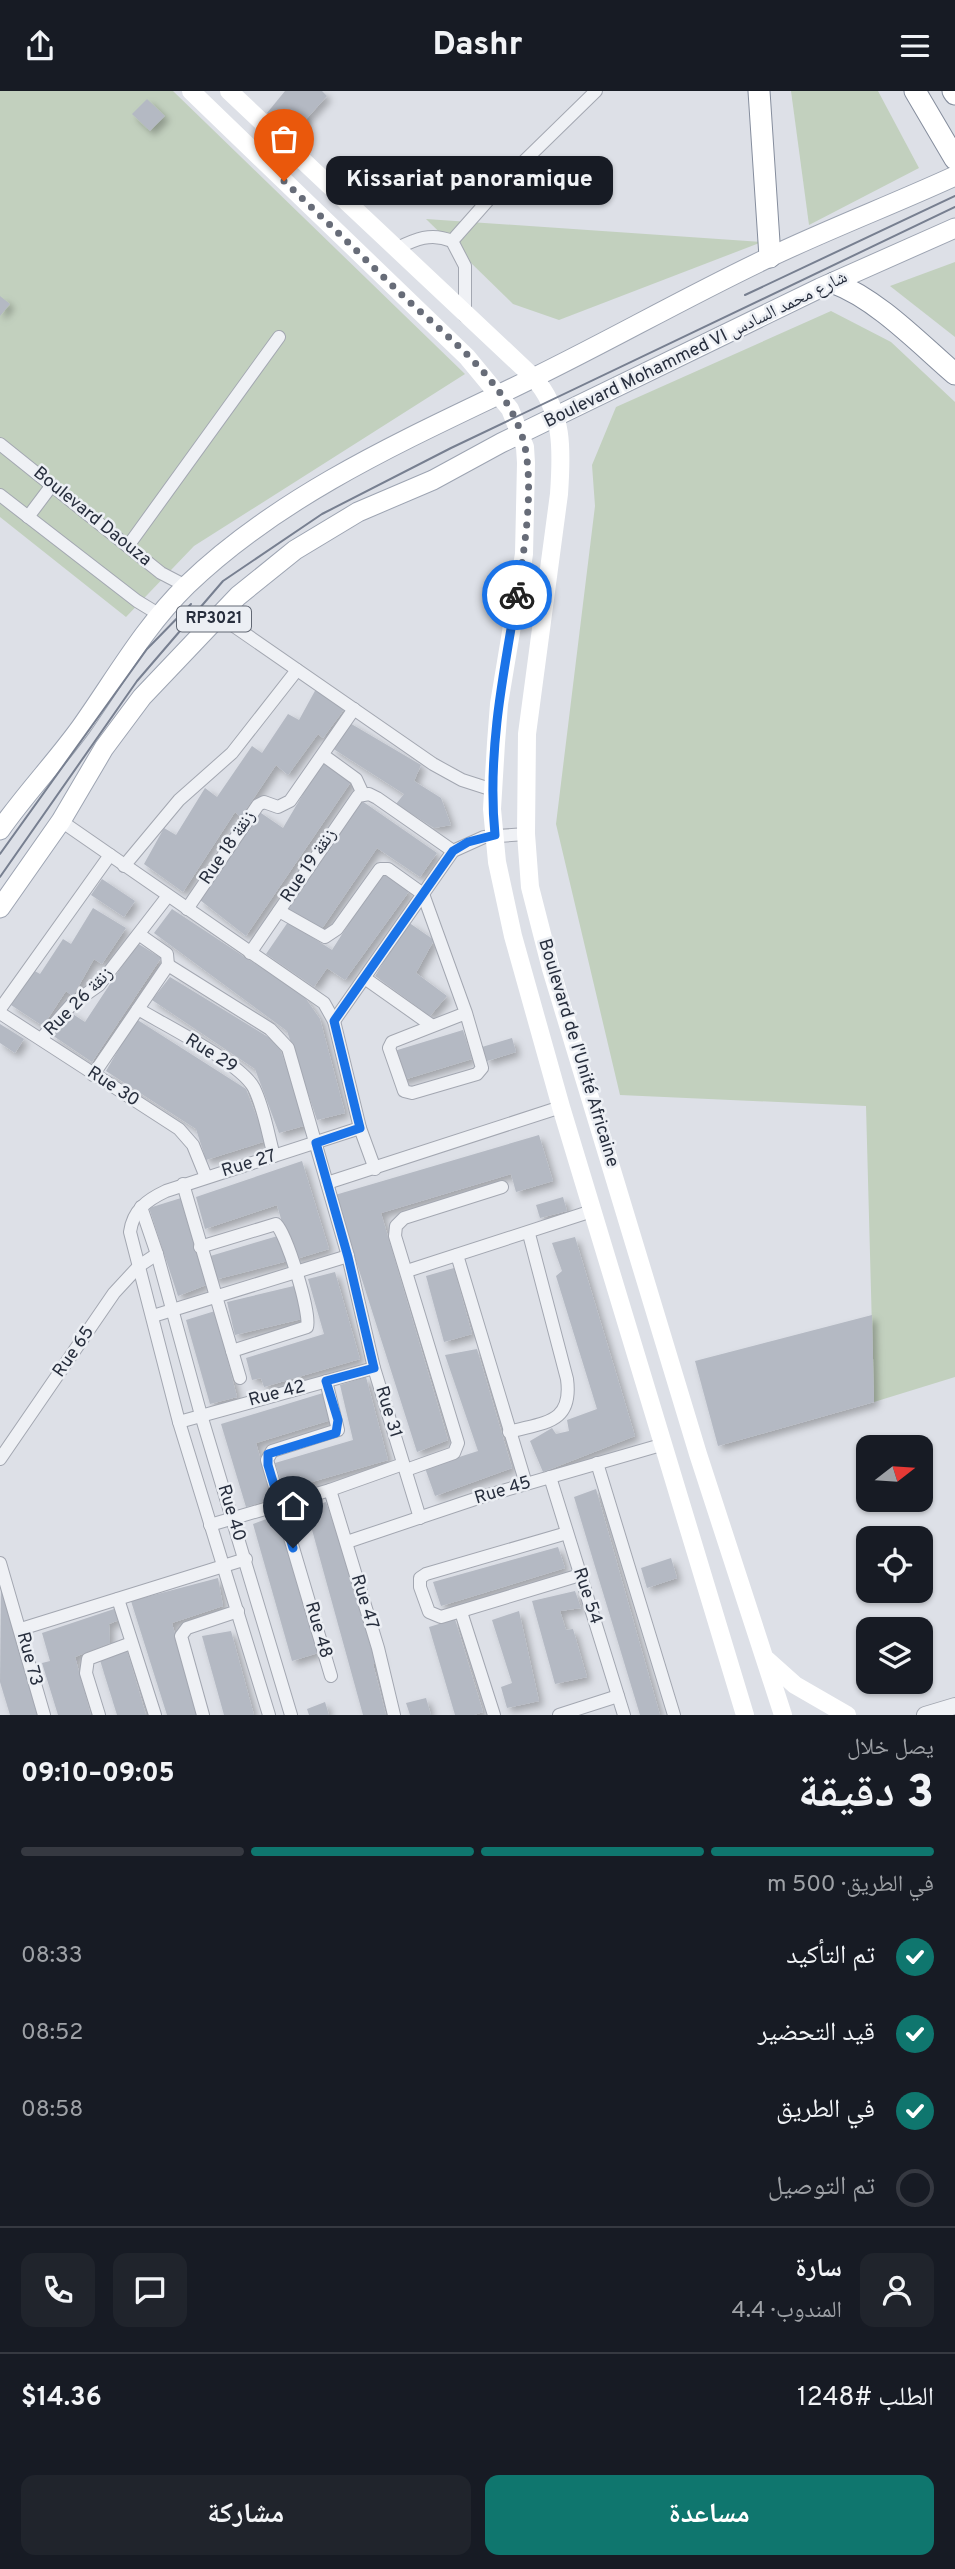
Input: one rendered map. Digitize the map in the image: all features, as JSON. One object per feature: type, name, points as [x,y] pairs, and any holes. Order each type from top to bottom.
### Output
[{"type":"highway","points":[[759,91],[770,257]]},
{"type":"highway","points":[[915,91],[955,159]]},
{"type":"highway","points":[[834,283],[856,291],[871,302],[955,374]]},
{"type":"main road","name":"Boulevard de l'Unité Africaine","points":[[191,91],[467,357],[501,394],[520,435],[526,463],[524,554],[499,704],[493,790],[497,862],[513,936],[561,1107],[661,1445],[745,1715]]},
{"type":"main road","name":"Boulevard de l'Unité Africaine","points":[[229,91],[465,316],[533,377],[549,398],[557,416],[562,457],[527,734],[526,834],[530,887],[551,969],[698,1454],[783,1715]]},
{"type":"main road","points":[[770,257],[955,176]]},
{"type":"main road","name":"Boulevard Mohammed VI شارع محمد السادس","points":[[0,908],[61,821],[124,720],[157,678],[218,615],[267,572],[330,527],[433,481],[557,416],[834,283],[952,230]]},
{"type":"main road","name":"RP3021","points":[[0,830],[66,747],[115,674],[160,615],[186,586],[250,533],[310,494],[438,422],[501,394],[770,257]]},
{"type":"main road","points":[[764,1657],[795,1685],[847,1715]]},
{"type":"street","points":[[452,241],[513,171],[596,91]]},
{"type":"street","points":[[395,249],[420,237],[435,236],[452,241],[465,266],[465,316]]},
{"type":"street","points":[[128,546],[279,338]]},
{"type":"street","name":"Boulevard Daouza","points":[[0,444],[161,573],[186,586]]},
{"type":"street","points":[[28,517],[52,485]]},
{"type":"street","name":"Boulevard Daouza","points":[[0,495],[160,615]]},
{"type":"street","points":[[218,615],[454,777],[493,790]]},
{"type":"street","points":[[124,866],[179,800],[232,754],[297,670]]},
{"type":"street","name":"Rue 18 زنقة","points":[[187,909],[258,805],[264,802],[278,807],[290,801],[354,709]]},
{"type":"street","points":[[323,755],[356,779],[363,794],[377,799],[453,851]]},
{"type":"street","name":"Rue 19 زنقة","points":[[250,953],[353,802],[363,794]]},
{"type":"street","points":[[61,821],[167,897],[316,996],[334,1021],[360,1128],[374,1169]]},
{"type":"street","points":[[334,1021],[366,979],[453,851],[468,842],[495,835],[526,834]]},
{"type":"street","points":[[0,1011],[110,855]]},
{"type":"street","points":[[279,911],[325,937],[337,929],[380,869],[388,869],[423,894],[466,1013],[481,1070],[477,1074],[407,1093],[401,1087],[390,1045],[431,1025],[466,1013]]},
{"type":"street","name":"Rue 26 زنقة","points":[[41,1039],[72,1004],[99,985],[167,897]]},
{"type":"street","points":[[93,1075],[168,965],[167,954],[140,935]]},
{"type":"street","name":"Rue 31","points":[[168,965],[270,1029],[285,1042],[292,1058],[348,1257],[374,1368],[419,1518]]},
{"type":"street","points":[[366,979],[431,1025]]},
{"type":"street","name":"Rue 29","points":[[138,1009],[235,1067],[249,1080],[259,1099],[274,1156]]},
{"type":"street","name":"Rue 30","points":[[0,1011],[93,1075],[179,1129],[193,1145],[206,1177]]},
{"type":"street","points":[[327,1183],[561,1107]]},
{"type":"street","name":"Rue 27","points":[[141,1207],[153,1197],[183,1184],[360,1128]]},
{"type":"street","points":[[183,1184],[240,1378]]},
{"type":"street","points":[[210,1525],[454,1453],[458,1443],[395,1231],[401,1220],[502,1187]]},
{"type":"street","name":"Rue 40","points":[[141,1207],[292,1715]]},
{"type":"street","name":"Rue 40","points":[[141,1207],[133,1217],[130,1232],[179,1422],[269,1715]]},
{"type":"street","points":[[407,1271],[529,1234],[592,1211]]},
{"type":"street","points":[[200,1247],[276,1224],[281,1229],[296,1274],[308,1319],[307,1327],[232,1351]]},
{"type":"street","points":[[509,1432],[558,1417],[569,1401],[568,1379],[529,1234]]},
{"type":"street","name":"Rue 65","points":[[0,1459],[114,1293],[139,1266],[157,1254]]},
{"type":"street","points":[[457,1255],[526,1484]]},
{"type":"street","points":[[153,1316],[348,1257]]},
{"type":"street","name":"Rue 42","points":[[179,1422],[374,1368]]},
{"type":"street","name":"Rue 48","points":[[326,1381],[338,1430],[268,1454],[268,1465],[331,1677]]},
{"type":"street","name":"Rue 45","points":[[347,1542],[526,1484],[661,1445]]},
{"type":"street","points":[[597,1463],[674,1715]]},
{"type":"street","name":"Rue 54","points":[[550,1477],[624,1715]]},
{"type":"street","name":"Rue 47","points":[[330,1490],[378,1648],[394,1715]]},
{"type":"street","points":[[567,1532],[422,1576],[420,1587],[433,1615],[461,1612],[580,1575]]},
{"type":"street","points":[[21,1629],[246,1559]]},
{"type":"street","name":"Rue 73","points":[[0,1563],[44,1715]]},
{"type":"street","points":[[118,1599],[155,1715]]},
{"type":"street","points":[[203,1715],[181,1636],[187,1628],[238,1611]]},
{"type":"street","points":[[461,1612],[494,1715]]},
{"type":"street","points":[[99,1715],[86,1673],[88,1659],[131,1643]]},
{"type":"street","points":[[559,1715],[618,1696]]},
{"type":"street","points":[[925,1715],[955,1706]]},
{"type":"green space","points":[[0,91],[173,91],[465,374],[194,546],[126,617],[0,517]]},
{"type":"green space","points":[[791,91],[878,91],[919,168],[809,225]]},
{"type":"green space","points":[[426,219],[762,242],[559,320],[513,304]]},
{"type":"green space","points":[[955,262],[955,337],[890,286]]},
{"type":"green space","points":[[831,311],[891,342],[955,402],[955,1377],[874,1402],[866,1106],[620,1095],[556,824],[595,506],[592,465],[616,407]]},
{"type":"building","points":[[285,91],[322,91],[327,96],[291,136],[267,113]]},
{"type":"building","points":[[147,99],[165,116],[150,131],[132,114]]},
{"type":"building","points":[[0,296],[10,304],[0,316]]},
{"type":"building","points":[[316,689],[345,708],[323,738],[318,734],[288,775],[276,765],[241,817],[235,812],[183,892],[144,864],[164,828],[176,835],[205,788],[217,797],[252,746],[262,753],[288,714],[299,720]]},
{"type":"building","points":[[348,722],[421,765],[414,781],[441,798],[451,825],[434,828],[396,804],[404,794],[332,748]]},
{"type":"building","points":[[323,760],[353,779],[246,936],[200,900],[258,811],[283,828]]},
{"type":"building","points":[[362,801],[437,853],[420,877],[377,848],[319,933],[287,911]]},
{"type":"building","points":[[381,873],[410,890],[345,980],[327,968],[314,987],[266,954],[288,922],[332,950]]},
{"type":"building","points":[[102,879],[135,901],[124,917],[91,895]]},
{"type":"building","points":[[93,908],[126,928],[102,964],[94,959],[73,996],[66,991],[43,1026],[11,1005],[33,970],[40,974],[63,939],[71,944]]},
{"type":"building","points":[[172,909],[304,996],[320,1019],[345,1113],[317,1120],[287,1031],[154,933]]},
{"type":"building","points":[[408,922],[434,940],[416,973],[447,996],[430,1016],[375,976]]},
{"type":"building","points":[[137,943],[161,958],[92,1062],[52,1035],[68,1011],[85,1022]]},
{"type":"building","points":[[170,977],[278,1043],[307,1125],[279,1133],[255,1069],[152,1000]]},
{"type":"building","points":[[136,1019],[246,1089],[266,1141],[206,1160],[196,1129],[106,1071]]},
{"type":"building","points":[[0,1024],[24,1039],[15,1053],[0,1043]]},
{"type":"building","points":[[463,1030],[472,1059],[400,1081],[391,1052]]},
{"type":"building","points":[[512,1038],[516,1052],[487,1061],[482,1047]]},
{"type":"building","points":[[539,1135],[553,1181],[516,1192],[511,1174],[381,1213],[448,1440],[417,1452],[335,1195]]},
{"type":"building","points":[[302,1161],[329,1249],[293,1260],[277,1205],[205,1229],[196,1197]]},
{"type":"building","points":[[563,1197],[567,1211],[540,1218],[536,1205]]},
{"type":"building","points":[[181,1198],[206,1285],[178,1296],[149,1208]]},
{"type":"building","points":[[281,1235],[288,1261],[214,1280],[207,1257]]},
{"type":"building","points":[[575,1237],[635,1436],[543,1472],[530,1441],[552,1428],[556,1434],[569,1431],[567,1420],[597,1409],[556,1276],[562,1271],[552,1243]]},
{"type":"building","points":[[454,1268],[472,1334],[444,1342],[426,1276]]},
{"type":"building","points":[[335,1272],[360,1359],[264,1387],[261,1378],[252,1380],[246,1358],[324,1334],[308,1279]]},
{"type":"building","points":[[298,1285],[306,1318],[235,1335],[227,1302]]},
{"type":"building","points":[[215,1311],[237,1397],[210,1404],[186,1320]]},
{"type":"building","points":[[872,1315],[874,1402],[718,1446],[695,1361]]},
{"type":"building","points":[[477,1349],[512,1468],[435,1496],[425,1468],[478,1451],[445,1355]]},
{"type":"building","points":[[366,1377],[388,1460],[284,1490],[275,1463],[353,1440],[340,1385]]},
{"type":"building","points":[[323,1393],[331,1420],[256,1443],[272,1499],[246,1507],[221,1424]]},
{"type":"building","points":[[596,1489],[660,1715],[640,1715],[574,1497]]},
{"type":"building","points":[[326,1502],[380,1662],[373,1664],[386,1715],[363,1715],[306,1508]]},
{"type":"building","points":[[277,1515],[318,1653],[292,1661],[253,1524]]},
{"type":"building","points":[[558,1547],[565,1568],[441,1606],[433,1582]]},
{"type":"building","points":[[671,1558],[677,1578],[647,1588],[641,1568]]},
{"type":"building","points":[[218,1578],[223,1606],[172,1623],[197,1715],[167,1715],[131,1601]]},
{"type":"building","points":[[1,1587],[40,1715],[10,1715],[0,1682]]},
{"type":"building","points":[[575,1591],[581,1608],[560,1611],[566,1630],[573,1629],[587,1677],[555,1684],[532,1601]]},
{"type":"building","points":[[114,1609],[119,1620],[109,1624],[110,1643],[75,1657],[91,1715],[58,1715],[42,1663],[50,1661],[42,1633]]},
{"type":"building","points":[[519,1611],[539,1701],[507,1708],[501,1687],[512,1683],[492,1620]]},
{"type":"building","points":[[455,1619],[483,1712],[474,1715],[455,1715],[429,1627]]},
{"type":"building","points":[[231,1631],[254,1715],[224,1715],[202,1636]]},
{"type":"building","points":[[127,1650],[146,1715],[117,1715],[99,1657]]},
{"type":"building","points":[[426,1698],[431,1715],[410,1715],[406,1703]]},
{"type":"building","points":[[325,1702],[329,1715],[309,1715],[307,1709]]},
{"type":"tram line","points":[[745,295],[955,196]]},
{"type":"tram line","points":[[0,877],[137,681],[223,581],[322,514],[451,448],[955,207]]},
{"type":"tram line","points":[[0,854],[147,649],[191,604]]},
{"type":"way so far","points":[[284,181],[467,357],[501,394],[510,408],[525,447],[526,463],[527,518],[517,595]]},
{"type":"place","name":"Kissariat panoramique","points":[[284,181]]},
{"type":"route","points":[[293,1548],[268,1465],[268,1454],[336,1433],[339,1425],[326,1381],[374,1368],[348,1257],[316,1143],[360,1128],[334,1021],[366,979],[453,851],[468,842],[495,835],[492,809],[499,704],[517,595]]}]
